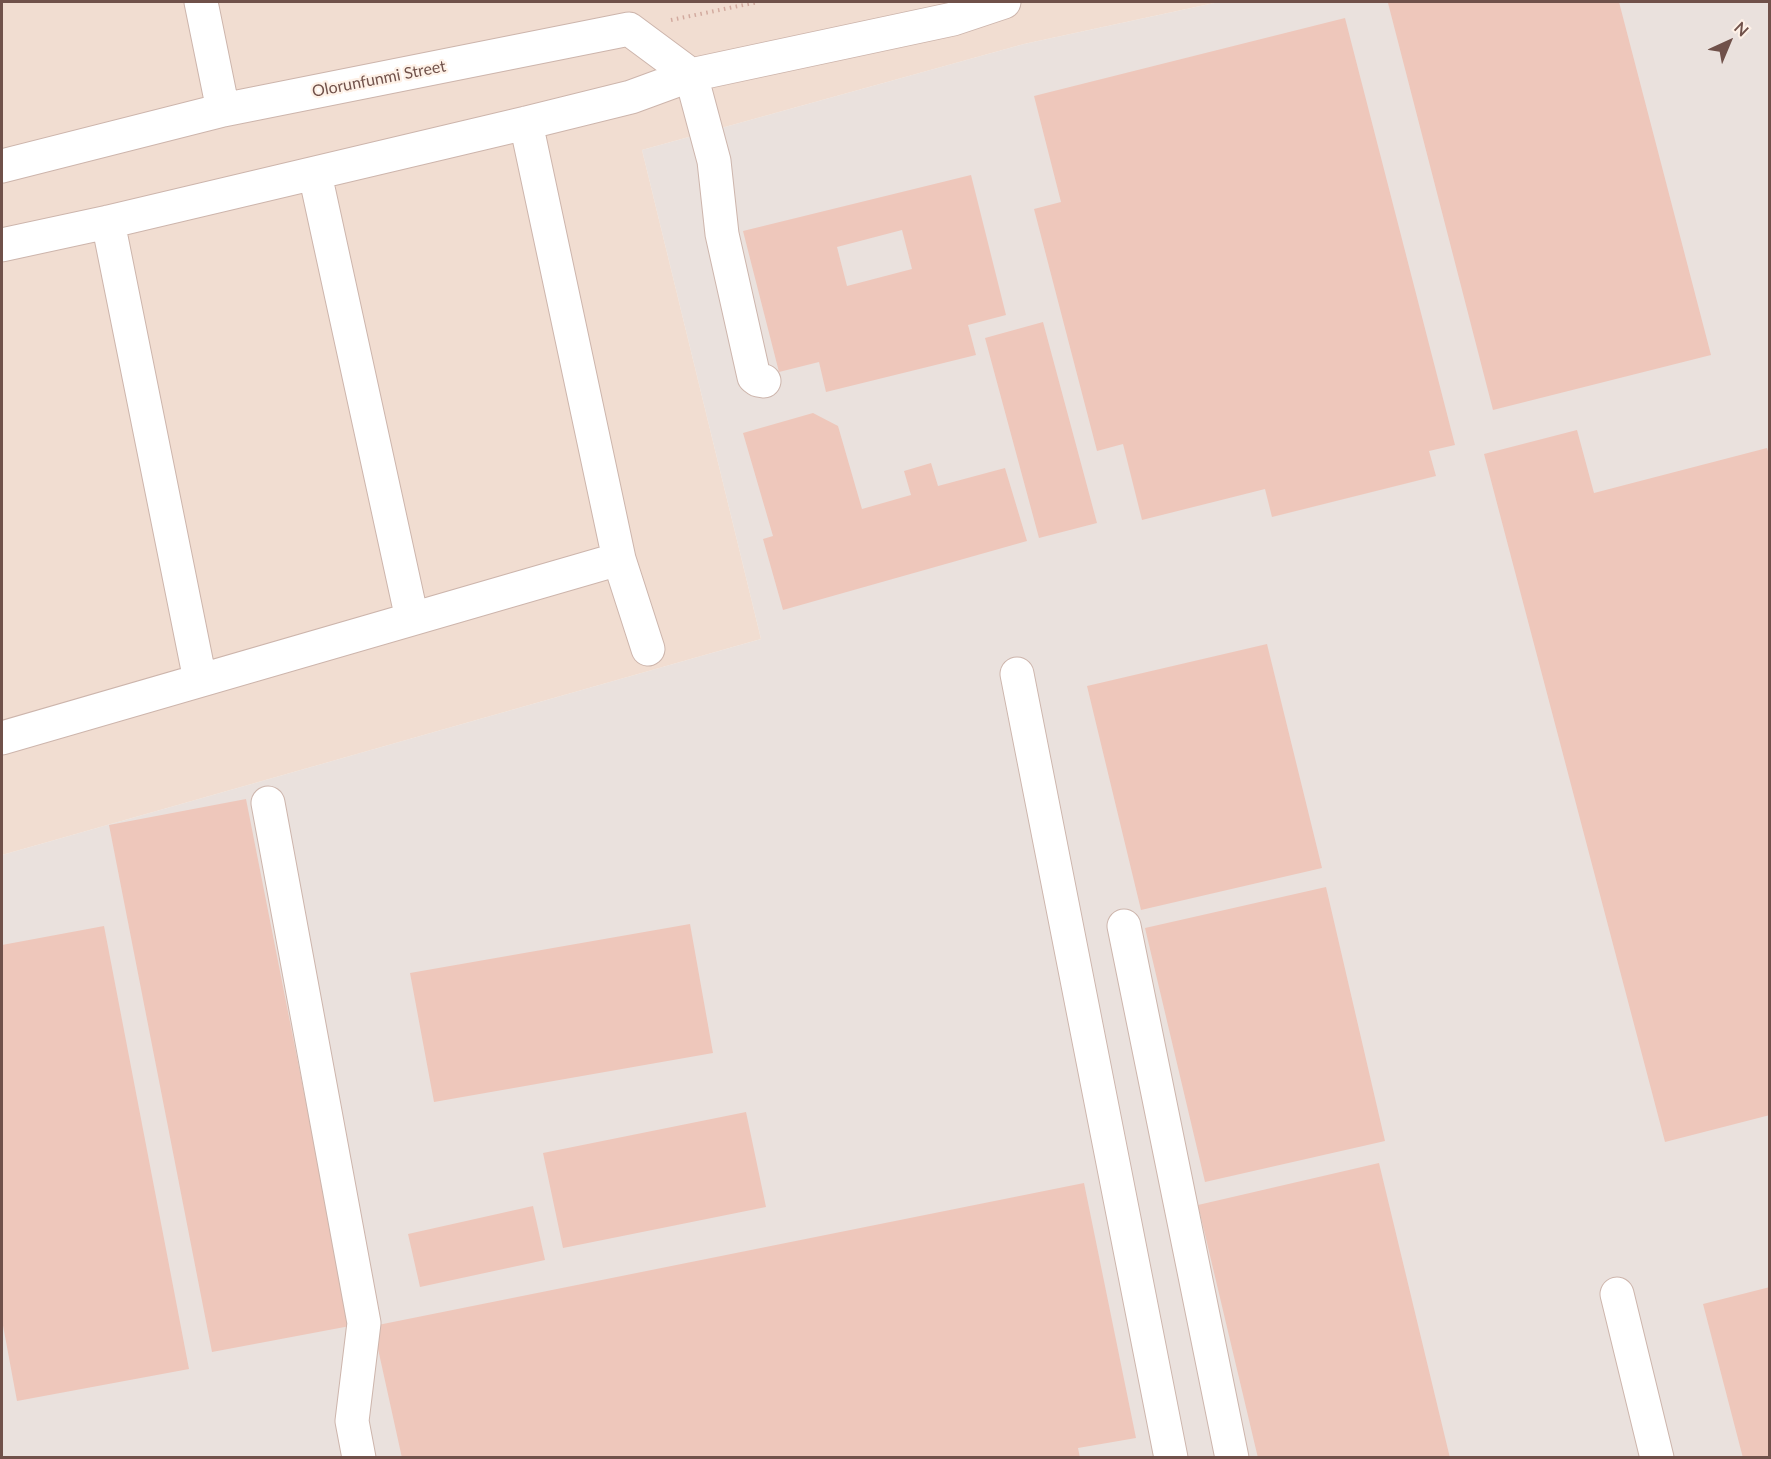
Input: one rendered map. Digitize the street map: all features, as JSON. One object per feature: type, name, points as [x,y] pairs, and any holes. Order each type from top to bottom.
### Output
[{"type":"street","points":[[201,2],[223,110]]},
{"type":"street","points":[[2,245],[315,174],[526,123],[632,97],[691,75],[953,18],[1004,2]]},
{"type":"street","points":[[629,29],[691,75],[714,162],[723,234],[754,376],[764,381]]},
{"type":"street","name":"Olorunfunmi Street","points":[[2,166],[223,110],[629,29]]},
{"type":"street","points":[[526,123],[619,559],[648,649]]},
{"type":"street","points":[[315,174],[412,619]]},
{"type":"street","points":[[108,222],[200,680]]},
{"type":"street","points":[[2,738],[619,559]]},
{"type":"street","points":[[1017,674],[1171,1458]]},
{"type":"street","points":[[268,803],[364,1323],[352,1421],[359,1458]]},
{"type":"street","points":[[1124,926],[1232,1458]]},
{"type":"street","points":[[1617,1294],[1657,1458]]},
{"type":"path","points":[[629,29],[758,2]]},
{"type":"shaded area","points":[[2,2],[1219,2],[1024,44],[642,150],[761,639],[2,855]]},
{"type":"shaded area","points":[[1219,2],[1769,2],[1769,1457],[2,1458],[2,855],[761,639],[642,150],[1024,44]]},
{"type":"building","points":[[1619,2],[1711,355],[1493,410],[1388,3]]},
{"type":"building","points":[[1345,18],[1455,445],[1429,451],[1436,476],[1272,517],[1265,489],[1142,520],[1123,444],[1097,451],[1034,209],[1061,202],[1034,96]]},
{"type":"building","points":[[971,175],[1006,315],[968,325],[976,355],[826,392],[819,362],[779,372],[743,231]],"holes":[[[902,230],[912,269],[847,286],[837,247]]]},
{"type":"building","points":[[1043,322],[1097,523],[1039,538],[985,338]]},
{"type":"building","points":[[813,413],[838,426],[862,509],[911,495],[904,471],[931,463],[938,486],[1005,468],[1027,541],[783,610],[763,539],[773,536],[743,433]]},
{"type":"building","points":[[1577,430],[1594,493],[1767,448],[1770,457],[1770,1115],[1665,1142],[1484,454]]},
{"type":"building","points":[[1267,644],[1322,868],[1141,910],[1087,686]]},
{"type":"building","points":[[246,799],[350,1326],[212,1352],[109,825]]},
{"type":"building","points":[[1326,887],[1385,1141],[1205,1182],[1145,928]]},
{"type":"building","points":[[690,924],[713,1053],[434,1102],[410,973]]},
{"type":"building","points":[[104,926],[189,1369],[17,1401],[2,1320],[2,945]]},
{"type":"building","points":[[746,1112],[766,1207],[563,1248],[543,1153]]},
{"type":"building","points":[[1379,1163],[1450,1458],[1258,1458],[1198,1205]]},
{"type":"building","points":[[1084,1183],[1136,1438],[1078,1448],[1080,1458],[402,1458],[373,1326]]},
{"type":"building","points":[[533,1206],[545,1260],[420,1287],[408,1234]]},
{"type":"building","points":[[1770,1287],[1770,1458],[1743,1458],[1703,1304]]}]
